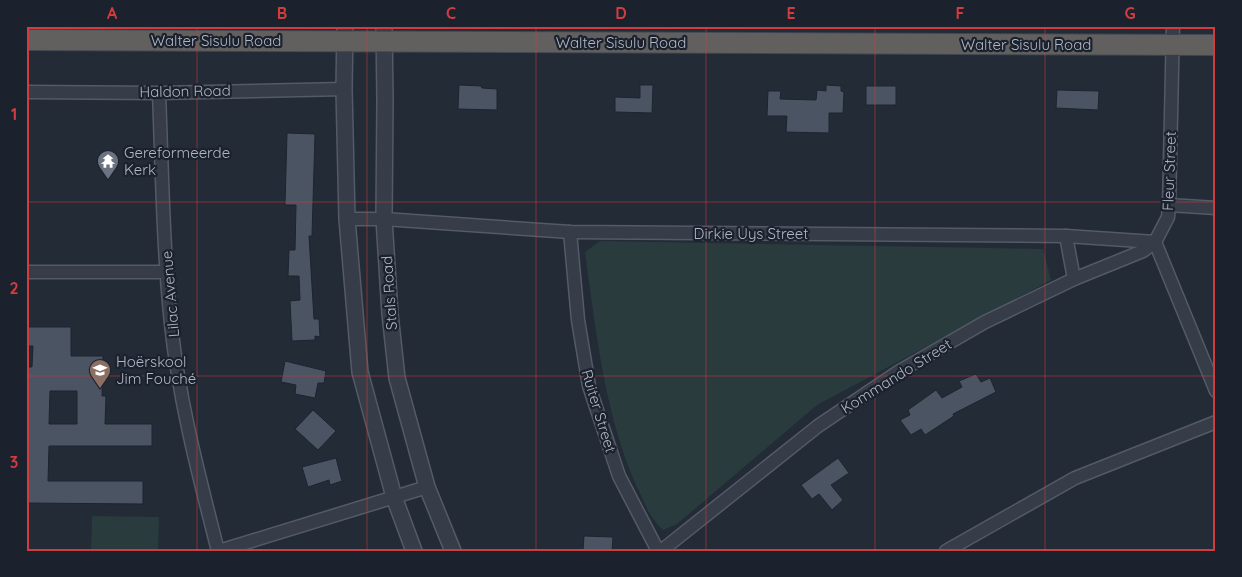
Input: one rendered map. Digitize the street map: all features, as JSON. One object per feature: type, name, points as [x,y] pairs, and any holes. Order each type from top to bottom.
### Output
[{"type":"highway","name":"Walter Sisulu Road","points":[[26,40],[345,33],[758,34],[1173,36],[1216,45]]},
{"type":"street","points":[[345,33],[344,89],[347,218],[360,372],[394,497],[414,551]]},
{"type":"street","name":"Stals Road","points":[[384,34],[384,219],[390,314],[397,378],[427,487],[453,551]]},
{"type":"street","name":"Fleur Street","points":[[1155,242],[1168,217],[1173,36]]},
{"type":"street","name":"Haldon Road","points":[[26,92],[159,93],[344,89]]},
{"type":"street","name":"Lilac Avenue","points":[[159,93],[171,325],[180,392],[218,551]]},
{"type":"street","points":[[1169,205],[1216,208]]},
{"type":"street","name":"Dirkie Uys Street","points":[[347,218],[570,232],[1066,236],[1155,242]]},
{"type":"street","name":"Ruiter Street","points":[[570,232],[578,320],[589,386],[619,476],[660,551]]},
{"type":"street","points":[[1066,236],[1074,279]]},
{"type":"street","points":[[1155,242],[1216,391]]},
{"type":"street","name":"Kommando Street","points":[[660,551],[818,426],[890,378],[985,322],[1074,279],[1144,251],[1155,242]]},
{"type":"street","points":[[26,272],[167,272]]},
{"type":"street","points":[[946,551],[1075,478],[1216,422]]},
{"type":"street","points":[[218,551],[427,487]]},
{"type":"shaded area","points":[[600,241],[1043,249],[1051,280],[817,405],[677,524],[663,530],[650,514],[636,485],[616,429],[609,400],[585,252]]},
{"type":"shaded area","points":[[92,516],[159,517],[158,551],[91,551]]},
{"type":"building","points":[[459,85],[497,89],[497,110],[458,109]]},
{"type":"building","points":[[640,85],[653,85],[652,113],[615,112],[615,97],[640,98]]},
{"type":"building","points":[[826,85],[841,86],[841,91],[844,92],[843,113],[829,113],[829,133],[786,132],[787,116],[767,116],[768,91],[781,91],[780,99],[816,100],[817,90],[826,91]]},
{"type":"building","points":[[866,86],[896,86],[896,105],[866,105]]},
{"type":"building","points":[[1057,90],[1099,91],[1098,110],[1056,108]]},
{"type":"building","points":[[287,133],[315,134],[312,236],[309,236],[314,319],[319,319],[320,337],[315,336],[315,340],[292,341],[290,301],[300,300],[299,276],[288,276],[289,250],[295,250],[296,205],[285,205]]},
{"type":"building","points":[[26,327],[71,327],[71,356],[103,356],[102,396],[106,396],[105,424],[152,424],[152,446],[49,446],[48,481],[143,481],[143,504],[26,503],[26,367],[32,367],[33,346],[26,346]],"holes":[[[50,391],[77,391],[77,424],[49,424]]]},
{"type":"building","points":[[285,361],[326,371],[324,383],[318,383],[315,398],[295,394],[296,385],[281,382]]},
{"type":"building","points":[[976,374],[981,382],[990,378],[996,392],[953,414],[954,416],[925,435],[921,429],[911,435],[900,420],[910,415],[908,410],[936,390],[942,398],[962,387],[959,381]]},
{"type":"building","points":[[313,410],[336,431],[318,450],[295,429]]},
{"type":"building","points":[[336,458],[342,481],[330,485],[329,480],[308,487],[302,467]]},
{"type":"building","points":[[838,458],[849,473],[831,485],[843,500],[832,510],[819,494],[812,499],[801,485]]},
{"type":"building","points":[[584,536],[613,537],[612,551],[583,551]]},
{"type":"place","name":"Gereformeerde Kerk","points":[[108,180]]},
{"type":"place","name":"Hoërskool Jim Fouché","points":[[100,389]]}]
